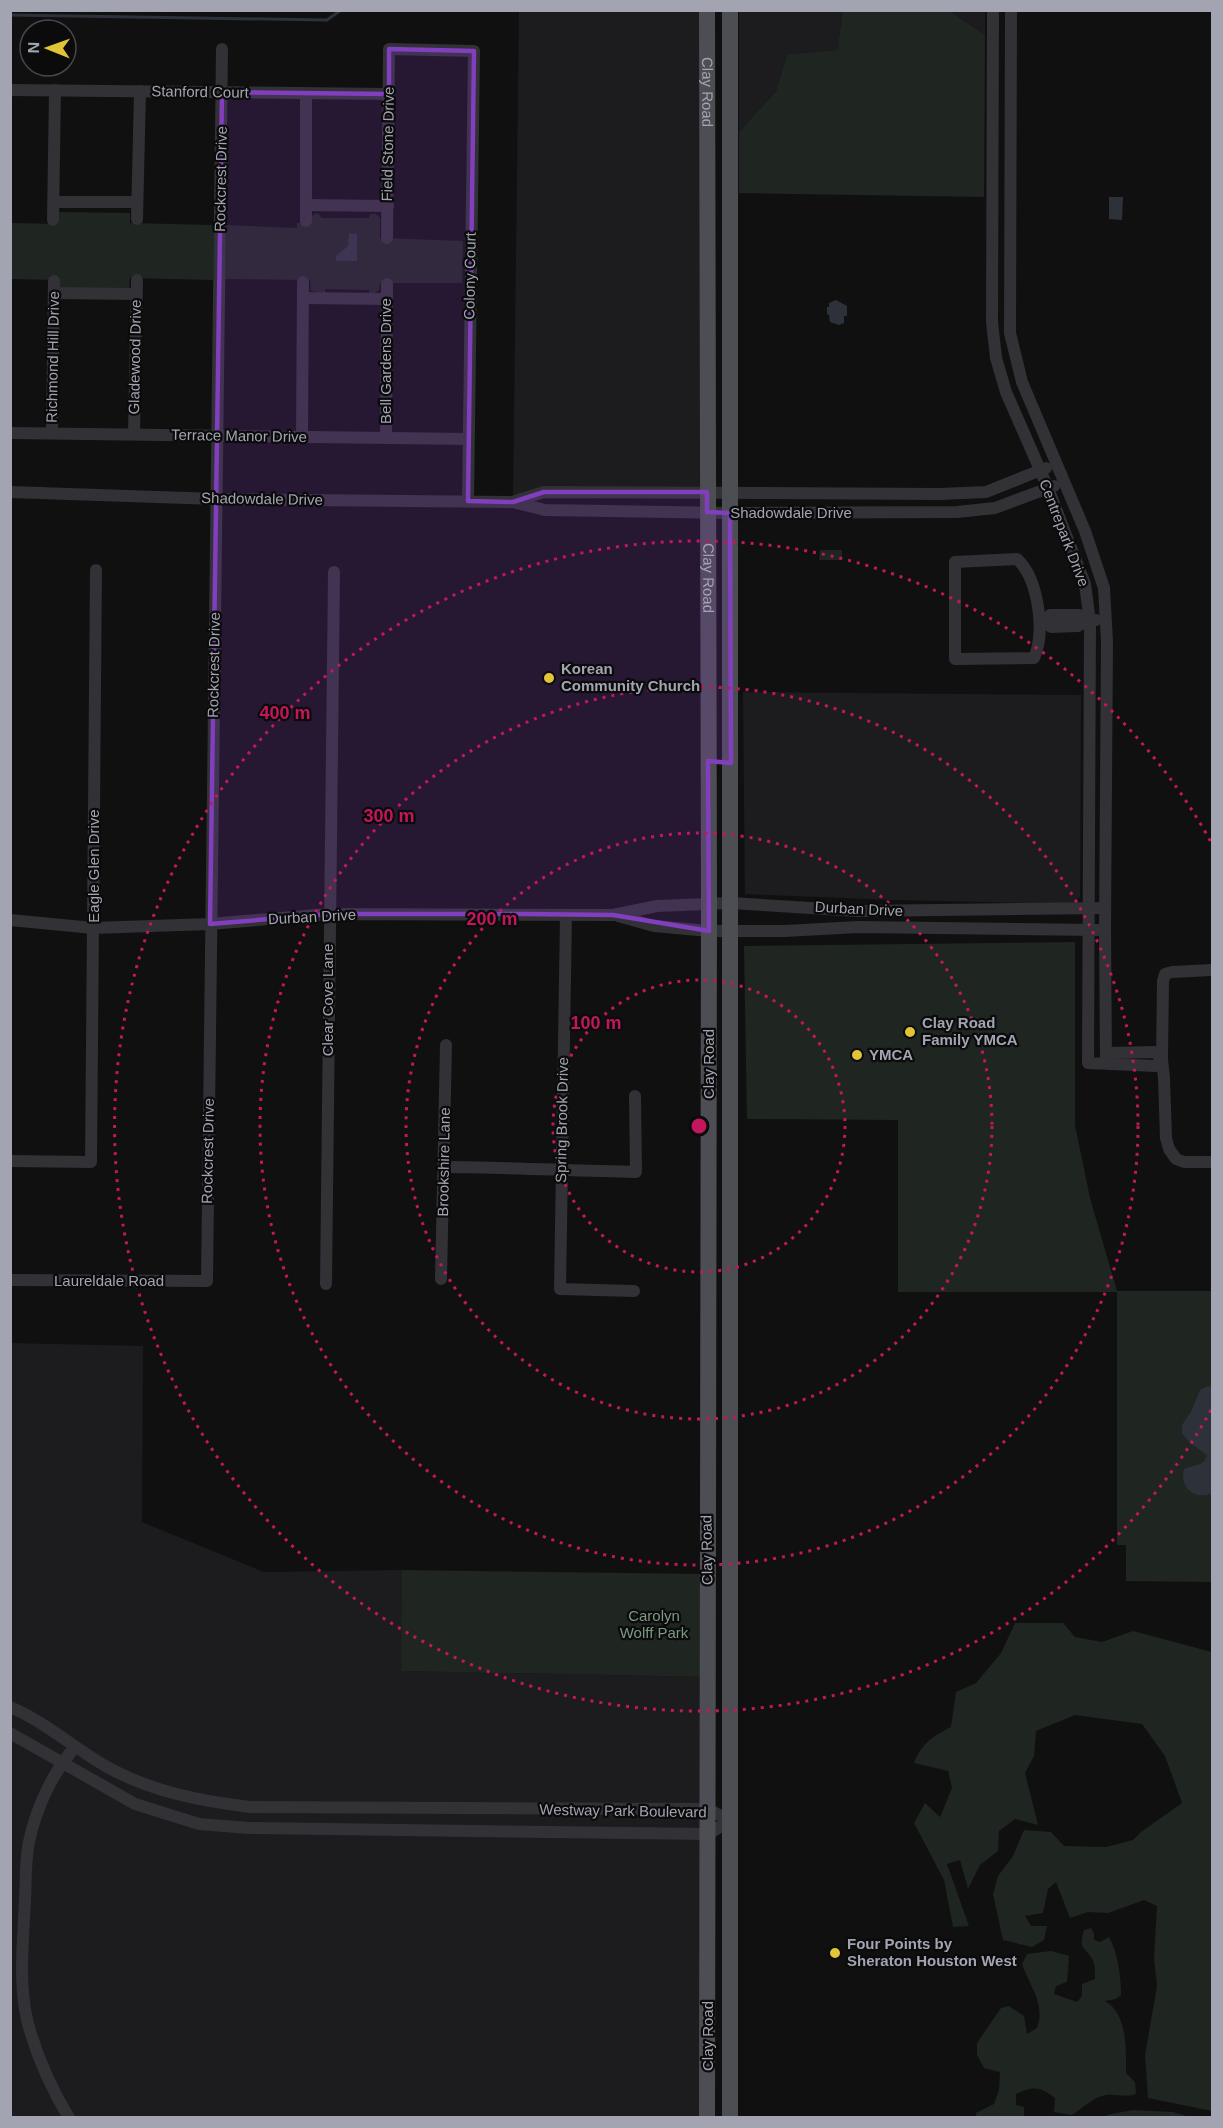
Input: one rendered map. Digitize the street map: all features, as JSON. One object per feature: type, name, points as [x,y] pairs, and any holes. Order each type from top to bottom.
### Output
[{"type":"main road","name":"Clay Road","points":[[707,10],[709,904],[707,2118]]},
{"type":"main road","name":"Clay Road","points":[[730,10],[730,2118]]},
{"type":"main road","points":[[707,90],[730,89]]},
{"type":"main road","points":[[707,264],[730,263]]},
{"type":"main road","points":[[708,761],[730,763]]},
{"type":"main road","points":[[708,1094],[730,1096]]},
{"type":"main road","points":[[708,1263],[731,1263]]},
{"type":"main road","points":[[707,1419],[731,1418]]},
{"type":"main road","points":[[708,1560],[730,1560]]},
{"type":"main road","points":[[708,2007],[731,2008]]},
{"type":"street","name":"Centrepark Drive","points":[[993,10],[992,322],[996,358],[1006,392],[1048,488],[1085,584],[1088,621],[1090,767],[1088,1063],[1106,1058],[1107,641],[1104,588],[1085,531],[1022,382],[1010,333],[1011,10]]},
{"type":"street","name":"Rockcrest Drive","points":[[207,1281],[222,49]]},
{"type":"street","name":"Colony Court","points":[[389,49],[474,51],[468,501]]},
{"type":"street","name":"Field Stone Drive","points":[[387,238],[389,49]]},
{"type":"street","points":[[992,84],[1011,84]]},
{"type":"street","name":"Stanford Court","points":[[10,90],[389,94]]},
{"type":"street","points":[[54,220],[55,90]]},
{"type":"street","points":[[137,219],[140,91]]},
{"type":"street","points":[[306,94],[306,221]]},
{"type":"street","points":[[54,202],[137,202]]},
{"type":"street","points":[[306,205],[388,206]]},
{"type":"street","points":[[992,218],[1010,217]]},
{"type":"street","name":"Gladewood Drive","points":[[134,434],[137,280]]},
{"type":"street","points":[[302,437],[303,282]]},
{"type":"street","name":"Bell Gardens Drive","points":[[386,438],[387,284]]},
{"type":"street","name":"Richmond Hill Drive","points":[[52,433],[54,287],[136,294]]},
{"type":"street","points":[[304,298],[387,299]]},
{"type":"street","points":[[995,345],[1012,343]]},
{"type":"street","name":"Terrace Manor Drive","points":[[10,433],[468,439]]},
{"type":"street","name":"Shadowdale Drive","points":[[513,502],[544,492],[900,494],[986,492],[1040,471],[1056,462]]},
{"type":"street","name":"Shadowdale Drive","points":[[10,492],[216,499],[513,502],[548,510],[899,513],[957,512],[995,508],[1065,482]]},
{"type":"street","points":[[899,513],[900,494]]},
{"type":"street","points":[[1042,621],[1024,566],[1017,559],[955,562],[955,659],[1034,658],[1039,646],[1042,621],[1050,615],[1079,615],[1088,621],[1106,618]]},
{"type":"street","name":"Eagle Glen Drive","points":[[10,1161],[91,1162],[96,570]]},
{"type":"street","name":"Clear Cove Lane","points":[[326,1284],[334,572]]},
{"type":"street","points":[[1090,767],[1105,768]]},
{"type":"street","name":"Durban Drive","points":[[10,920],[93,928],[210,924],[329,914],[614,915],[657,906],[731,903],[858,911],[1105,908]]},
{"type":"street","name":"Spring Brook Drive","points":[[566,915],[560,1289],[634,1291]]},
{"type":"street","name":"Durban Drive","points":[[614,915],[654,926],[709,931],[785,931],[858,927],[1105,929]]},
{"type":"street","points":[[1212,970],[1165,974],[1162,1059],[1166,1137],[1169,1149],[1176,1159],[1185,1162],[1212,1162]]},
{"type":"street","name":"Brookshire Lane","points":[[441,1279],[446,1045]]},
{"type":"street","points":[[1106,1058],[1136,1059],[1156,1066],[1162,1059]]},
{"type":"street","points":[[444,1167],[636,1172],[635,1096]]},
{"type":"street","name":"Laureldale Road","points":[[10,1280],[207,1281]]},
{"type":"street","name":"Westway Park Boulevard","points":[[10,1707],[30,1716],[74,1748],[110,1768],[147,1786],[202,1801],[250,1807],[708,1809],[730,1821]]},
{"type":"street","name":"Westway Park Boulevard","points":[[10,1733],[135,1804],[199,1824],[249,1828],[708,1834],[730,1821]]},
{"type":"street","points":[[69,2118],[49,2084],[30,2033],[22,1969],[28,1843],[36,1817],[62,1763],[74,1748]]},
{"type":"highlighted area","points":[[389,49],[474,51],[468,501],[513,502],[544,492],[707,492],[707,512],[730,513],[731,763],[708,761],[709,931],[613,915],[329,914],[210,924],[222,92],[389,94]]},
{"type":"shaded area","points":[[519,11],[707,11],[707,492],[544,492],[513,502]]},
{"type":"shaded area","points":[[739,11],[843,11],[837,50],[787,54],[776,91],[739,132]]},
{"type":"shaded area","points":[[950,11],[985,11],[985,35]]},
{"type":"shaded area","points":[[1109,197],[1123,197],[1122,220],[1109,219]]},
{"type":"shaded area","points":[[349,234],[357,234],[357,261],[336,261],[336,256],[348,246]]},
{"type":"shaded area","points":[[836,300],[847,306],[847,316],[844,316],[844,323],[839,325],[830,322],[827,314],[829,303]]},
{"type":"shaded area","points":[[743,692],[1081,695],[1080,897],[1072,904],[745,894]]},
{"type":"shaded area","points":[[11,1343],[143,1346],[142,1522],[264,1572],[402,1570],[402,1671],[708,1677],[707,2117],[11,2118]]},
{"type":"shaded area","points":[[1208,1386],[1212,1387],[1212,1493],[1200,1495],[1194,1494],[1186,1487],[1184,1469],[1201,1463],[1207,1455],[1189,1442],[1182,1433],[1182,1425],[1191,1412],[1200,1390]]},
{"type":"green space","points":[[843,11],[950,11],[985,35],[984,197],[739,193],[739,132],[776,91],[787,54],[837,50]]},
{"type":"green space","points":[[59,212],[130,213],[130,223],[214,225],[213,280],[130,278],[129,290],[58,289],[57,280],[11,279],[11,223],[58,224]]},
{"type":"green space","points":[[316,213],[321,218],[369,218],[370,214],[376,214],[380,218],[380,238],[463,241],[462,283],[380,283],[379,290],[373,294],[369,293],[369,290],[325,289],[325,293],[311,291],[310,280],[225,279],[226,225],[297,228],[297,223],[310,223],[311,217]]},
{"type":"green space","points":[[820,550],[842,550],[842,560],[819,560]]},
{"type":"green space","name":"Clay Road Family YMCA","points":[[1075,942],[1075,1125],[1090,1198],[1117,1291],[1212,1291],[1212,1582],[1126,1581],[1126,1545],[1117,1545],[1117,1292],[898,1292],[898,1120],[747,1119],[744,946]]},
{"type":"green space","name":"Carolyn Wolff Park","points":[[402,1570],[708,1574],[708,1677],[401,1671]]},
{"type":"green space","points":[[1015,1623],[1063,1623],[1075,1637],[1102,1642],[1133,1631],[1212,1652],[1212,2111],[1148,2098],[1145,2055],[1157,1986],[1154,1958],[1157,1906],[1144,1900],[1108,1913],[1088,1912],[1070,1918],[1056,1882],[1048,1889],[1043,1913],[1025,1916],[1031,1926],[1047,1926],[1044,1940],[1032,1947],[1003,1940],[993,1894],[998,1876],[1013,1856],[1024,1830],[1051,1832],[1064,1846],[1106,1847],[1133,1840],[1182,1803],[1165,1756],[1142,1724],[1075,1715],[1036,1731],[1034,1756],[1025,1773],[1038,1825],[1015,1819],[999,1831],[998,1851],[980,1865],[968,1889],[960,1860],[947,1864],[969,1926],[953,1927],[944,1880],[914,1823],[925,1803],[940,1817],[952,1788],[948,1771],[914,1763],[920,1750],[928,1741],[951,1727],[956,1692],[976,1683],[1001,1653]]},
{"type":"green space","points":[[1091,1928],[1094,1940],[1100,1942],[1109,1937],[1117,1957],[1121,1995],[1116,1999],[1105,2001],[1113,2007],[1122,2023],[1126,2073],[1135,2082],[1136,2094],[1101,2096],[1072,2115],[1054,2112],[1055,2098],[1036,2088],[1016,2094],[1016,2105],[1024,2107],[1024,2117],[976,2117],[976,2113],[994,2104],[999,2090],[1000,2072],[984,2068],[977,2055],[977,2043],[1001,2008],[1009,2006],[1024,2016],[1027,2034],[1037,2028],[1038,2003],[1022,1964],[1027,1954],[1051,1951],[1069,1956],[1067,1982],[1056,1986],[1054,1994],[1077,2002],[1082,1996],[1082,1984],[1095,1979],[1094,1963],[1082,1942],[1084,1930]]},
{"type":"green space","points":[[1133,2110],[1173,2112],[1190,2117],[1102,2117]]},
{"type":"waterway","points":[[10,15],[327,20],[341,10]]},
{"type":"place","name":"Korean Community Church","points":[[549,678]]},
{"type":"place","name":"Clay Road Family YMCA","points":[[910,1032]]},
{"type":"place","name":"YMCA","points":[[857,1055]]},
{"type":"place","name":"Four Points by Sheraton Houston West","points":[[835,1953]]}]
